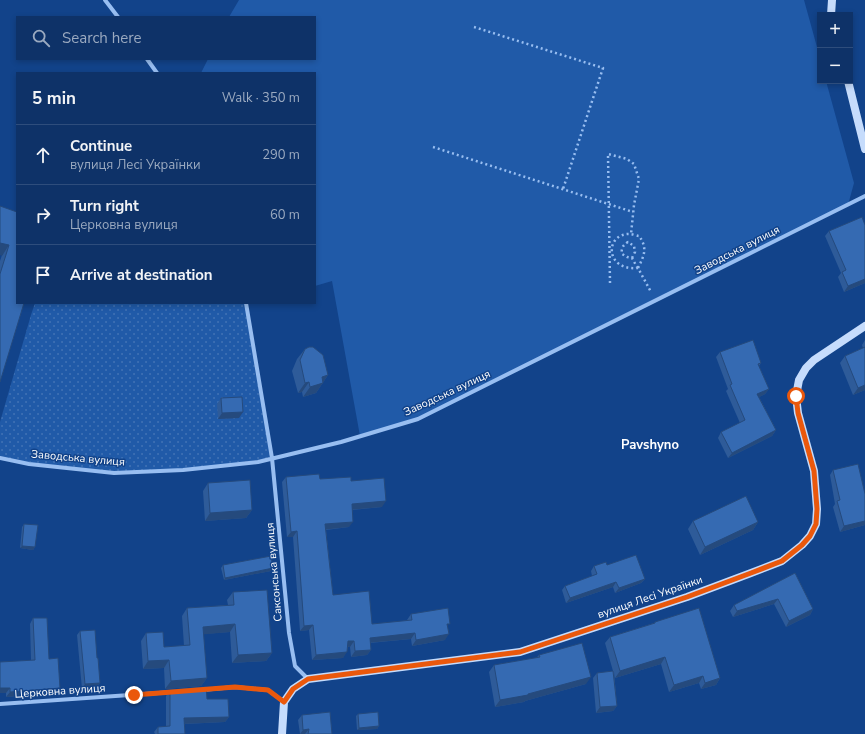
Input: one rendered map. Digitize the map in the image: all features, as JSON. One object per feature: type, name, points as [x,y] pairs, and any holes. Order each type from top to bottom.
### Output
[{"type":"street","points":[[105,0],[117,16]]},
{"type":"street","points":[[832,0],[832,12]]},
{"type":"street","points":[[148,60],[156,72]]},
{"type":"street","points":[[849,84],[865,149]]},
{"type":"street","name":"Заводська вулиця","points":[[0,458],[29,464],[114,473],[183,470],[258,462],[341,442],[418,419],[865,196]]},
{"type":"street","name":"Саксонська вулиця","points":[[246,304],[272,458],[289,633],[295,666],[308,679]]},
{"type":"street","name":"вулиця Лесі Українки","points":[[284,702],[293,689],[308,679],[520,652],[687,597],[782,561],[802,545],[810,536],[816,524],[817,509],[814,471],[798,413],[796,396],[799,380],[806,368],[814,360],[865,326]]},
{"type":"street","points":[[196,690],[235,687],[268,690],[284,702],[282,734]]},
{"type":"street","name":"Церковна вулиця","points":[[0,704],[181,692]]},
{"type":"path","points":[[474,28],[602,68],[563,189]]},
{"type":"path","points":[[433,147],[633,212]]},
{"type":"path","points":[[610,283],[611,249],[608,154],[627,159],[634,164],[639,180],[633,212],[631,234]]},
{"type":"path","points":[[631,234],[639,236],[644,242],[644,252],[638,268],[630,268],[620,265],[614,259],[611,249],[615,240],[623,235],[631,234]]},
{"type":"path","points":[[632,258],[635,252],[634,246],[628,242],[624,244],[621,250],[622,254],[632,258],[656,301]]},
{"type":"shaded area","points":[[239,0],[804,0],[817,47],[817,84],[827,84],[854,183],[848,205],[418,419],[360,436],[332,281],[316,286],[316,72],[202,72],[208,60],[316,60],[316,16],[230,16]]},
{"type":"shaded area","points":[[35,304],[246,304],[272,458],[183,470],[114,473],[29,464],[0,458],[0,422]]},
{"type":"building","points":[[0,206],[16,212],[16,304],[24,304],[0,382],[0,274],[9,245],[0,243]]},
{"type":"building","points":[[862,217],[865,225],[865,279],[848,286],[842,272],[846,270],[829,231]]},
{"type":"building","points":[[753,340],[761,363],[758,364],[769,389],[757,394],[776,430],[732,453],[721,432],[745,420],[730,385],[732,384],[720,352]]},
{"type":"building","points":[[313,347],[323,355],[328,375],[322,377],[323,383],[310,387],[309,382],[305,383],[300,360],[305,349]]},
{"type":"building","points":[[865,347],[865,385],[858,388],[845,356]]},
{"type":"building","points":[[242,397],[243,412],[222,413],[221,398]]},
{"type":"building","points":[[858,464],[865,494],[865,521],[844,526],[837,501],[840,500],[833,470]]},
{"type":"building","points":[[319,474],[320,479],[351,477],[351,481],[384,478],[386,501],[352,504],[353,522],[325,524],[333,595],[369,591],[372,624],[412,620],[411,614],[448,608],[450,624],[447,624],[449,634],[416,640],[415,633],[370,638],[371,650],[355,651],[354,641],[348,641],[347,652],[316,655],[313,625],[304,626],[297,531],[291,532],[286,477]]},
{"type":"building","points":[[250,480],[252,510],[210,513],[208,483]]},
{"type":"building","points":[[746,496],[758,522],[705,547],[693,521]]},
{"type":"building","points":[[24,524],[38,525],[35,547],[22,546]]},
{"type":"building","points":[[636,555],[645,579],[619,588],[616,582],[570,598],[565,586],[597,574],[594,566],[606,562],[607,565]]},
{"type":"building","points":[[271,556],[273,568],[225,578],[223,565]]},
{"type":"building","points":[[795,573],[813,609],[789,621],[778,599],[737,611],[734,605]]},
{"type":"building","points":[[267,590],[272,653],[238,655],[235,624],[203,627],[207,678],[171,681],[169,660],[148,661],[146,633],[163,632],[164,647],[190,645],[187,608],[234,605],[233,592]]},
{"type":"building","points":[[699,608],[720,678],[705,683],[703,676],[674,685],[665,657],[620,671],[610,637]]},
{"type":"building","points":[[33,618],[47,618],[49,659],[58,658],[60,688],[10,692],[10,688],[0,688],[0,662],[35,660]]},
{"type":"building","points":[[95,630],[100,683],[85,684],[80,631]]},
{"type":"building","points":[[582,643],[591,677],[528,695],[500,700],[494,665],[540,657],[539,655]]},
{"type":"building","points":[[613,671],[617,706],[600,707],[597,673]]},
{"type":"building","points":[[206,687],[207,699],[228,699],[229,717],[184,718],[185,734],[158,734],[158,727],[170,726],[170,690]]},
{"type":"building","points":[[330,712],[332,734],[308,734],[309,729],[303,730],[302,715]]},
{"type":"building","points":[[378,712],[379,726],[359,728],[358,714]]},
{"type":"district","name":"Pavshyno","points":[[650,445]]},
{"type":"route","points":[[134,695],[235,687],[268,690],[284,702],[293,689],[308,679],[520,652],[687,597],[782,561],[802,545],[810,536],[816,524],[817,509],[814,471],[798,413],[796,396]]}]
